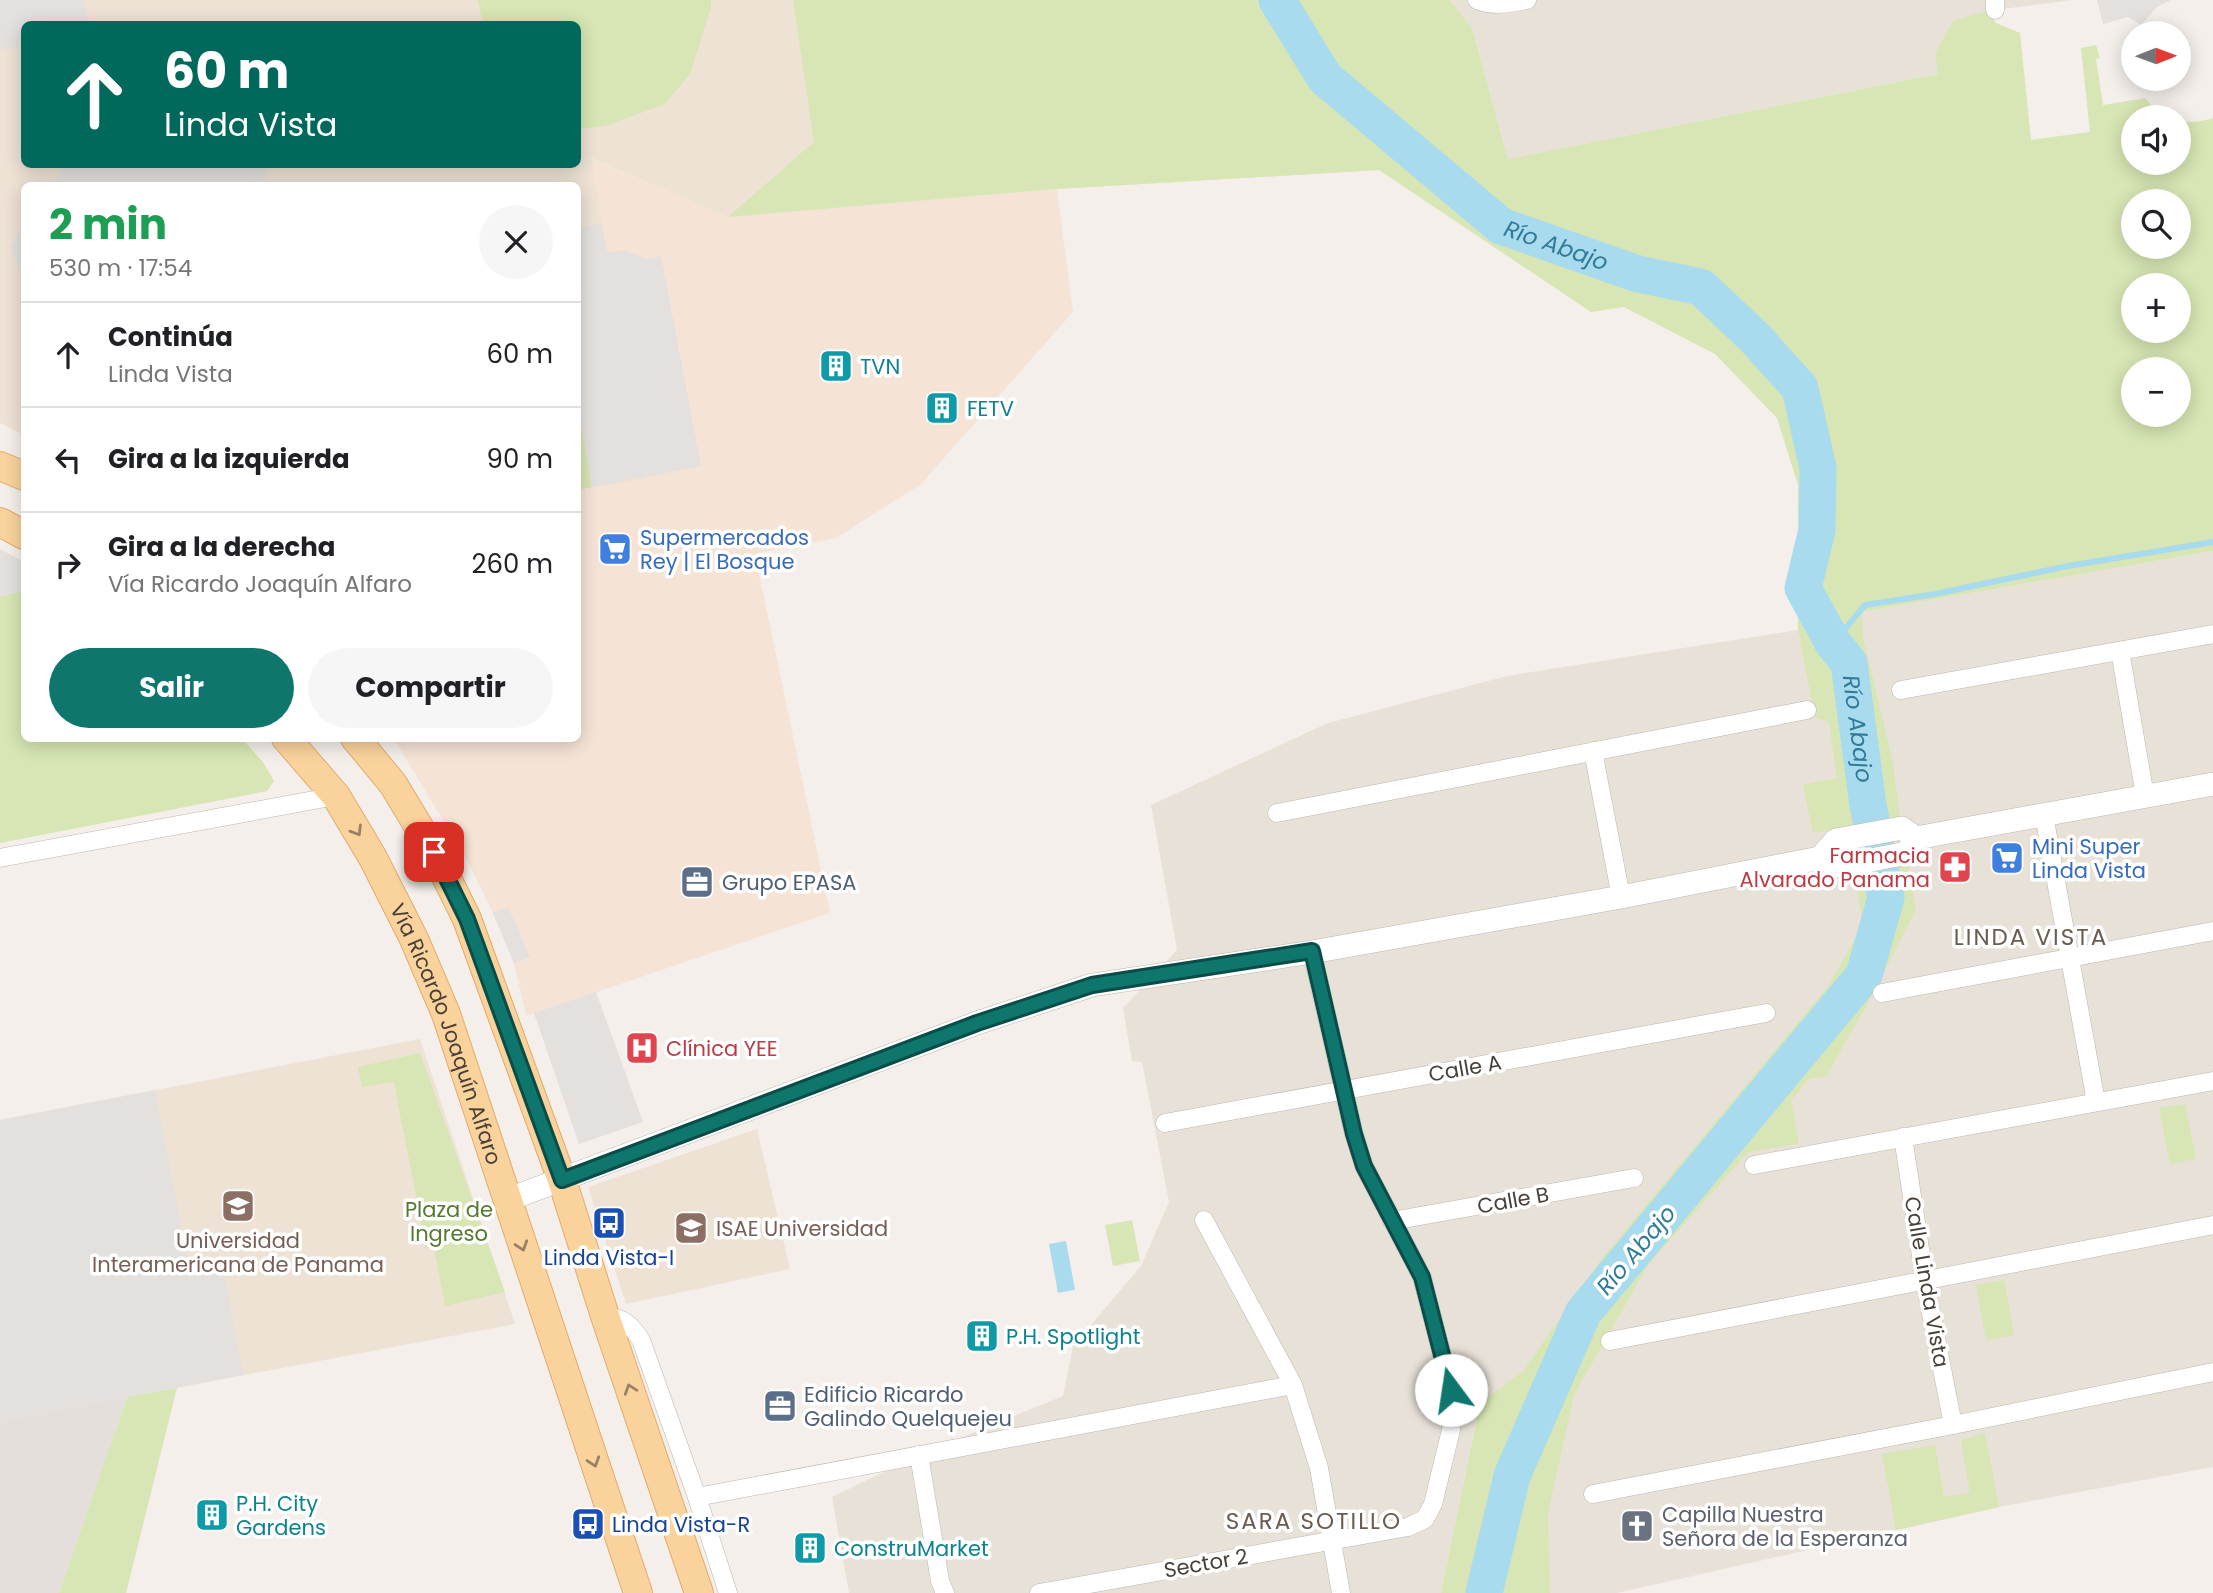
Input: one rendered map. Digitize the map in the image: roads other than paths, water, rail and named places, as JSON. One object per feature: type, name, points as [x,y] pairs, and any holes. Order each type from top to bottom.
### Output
[{"type":"main road","points":[[0,466],[21,475]]},
{"type":"main road","points":[[0,522],[21,533]]},
{"type":"main road","name":"Vía Ricardo Joaquín Alfaro","points":[[289,742],[335,796],[379,869],[414,939],[446,1014],[638,1593]]},
{"type":"main road","points":[[358,742],[393,784],[434,852],[467,919],[562,1180],[699,1593]]},
{"type":"street","points":[[1477,0],[1485,4],[1503,4],[1527,0]]},
{"type":"street","points":[[1901,690],[2213,634]]},
{"type":"street","points":[[2120,651],[2145,796]]},
{"type":"street","points":[[1278,813],[1807,710]]},
{"type":"street","points":[[1593,751],[1621,897]]},
{"type":"street","points":[[507,1200],[977,1023],[1092,985],[1312,951],[1830,862],[1908,840],[2213,784]]},
{"type":"street","points":[[0,858],[335,796]]},
{"type":"street","points":[[2044,815],[2096,1102]]},
{"type":"street","points":[[1830,862],[1836,840],[1908,840]]},
{"type":"street","points":[[1881,993],[2213,931]]},
{"type":"street","points":[[1312,951],[1354,1134],[1364,1166],[1392,1221]]},
{"type":"street","name":"Calle A","points":[[1165,1123],[1766,1013]]},
{"type":"street","points":[[1754,1165],[2213,1081]]},
{"type":"street","name":"Calle Linda Vista","points":[[1903,1138],[1925,1282],[1952,1426]]},
{"type":"street","name":"Calle B","points":[[1392,1221],[1634,1178]]},
{"type":"street","points":[[1204,1220],[1293,1385],[1319,1468],[1341,1593]]},
{"type":"street","name":"Sector 2","points":[[1039,1593],[1408,1527],[1425,1519],[1433,1504],[1451,1430],[1451,1390],[1422,1277],[1392,1221]]},
{"type":"street","points":[[1610,1341],[2213,1225]]},
{"type":"street","points":[[605,1316],[620,1318],[632,1326],[641,1340],[698,1497],[728,1593]]},
{"type":"street","points":[[1593,1494],[1952,1426],[2213,1372]]},
{"type":"street","points":[[698,1497],[1293,1385]]},
{"type":"street","points":[[919,1455],[940,1581],[945,1593]]},
{"type":"water","points":[[1066,1241],[1075,1290],[1058,1293],[1049,1244]]},
{"type":"waterway","name":"Río Abajo","points":[[1277,0],[1325,78],[1501,226],[1638,274],[1701,287],[1755,338],[1800,388],[1818,468],[1817,530],[1803,588],[1833,643],[1849,663],[1868,805],[1886,898],[1864,975],[1583,1313],[1512,1476],[1484,1593]]},
{"type":"waterway","points":[[1833,643],[1865,605],[1935,594],[2068,566],[2213,542]]},
{"type":"place","name":"TVN","points":[[836,366]]},
{"type":"place","name":"FETV","points":[[942,408]]},
{"type":"place","name":"Supermercados Rey | El Bosque","points":[[615,549]]},
{"type":"place","name":"Mini Super Linda Vista","points":[[2007,858]]},
{"type":"place","name":"Farmacia Alvarado Panama","points":[[1955,867]]},
{"type":"place","name":"Grupo EPASA","points":[[697,882]]},
{"type":"place","name":"Clínica YEE","points":[[642,1048]]},
{"type":"place","name":"Universidad Interamericana de Panama","points":[[238,1206]]},
{"type":"place","name":"Linda Vista-I","points":[[609,1223]]},
{"type":"place","name":"ISAE Universidad","points":[[691,1228]]},
{"type":"place","name":"P.H. Spotlight","points":[[982,1336]]},
{"type":"place","name":"Edificio Ricardo Galindo Quelquejeu","points":[[780,1406]]},
{"type":"place","name":"P.H. City Gardens","points":[[212,1515]]},
{"type":"place","name":"Linda Vista-R","points":[[588,1524]]},
{"type":"place","name":"Capilla Nuestra Señora de la Esperanza","points":[[1637,1526]]},
{"type":"place","name":"ConstruMarket","points":[[810,1548]]},
{"type":"district","name":"LINDA VISTA","points":[[2031,937]]},
{"type":"district","name":"SARA SOTILLO","points":[[1314,1521]]},
{"type":"park label","name":"Plaza de Ingreso","points":[[449,1221]]}]
